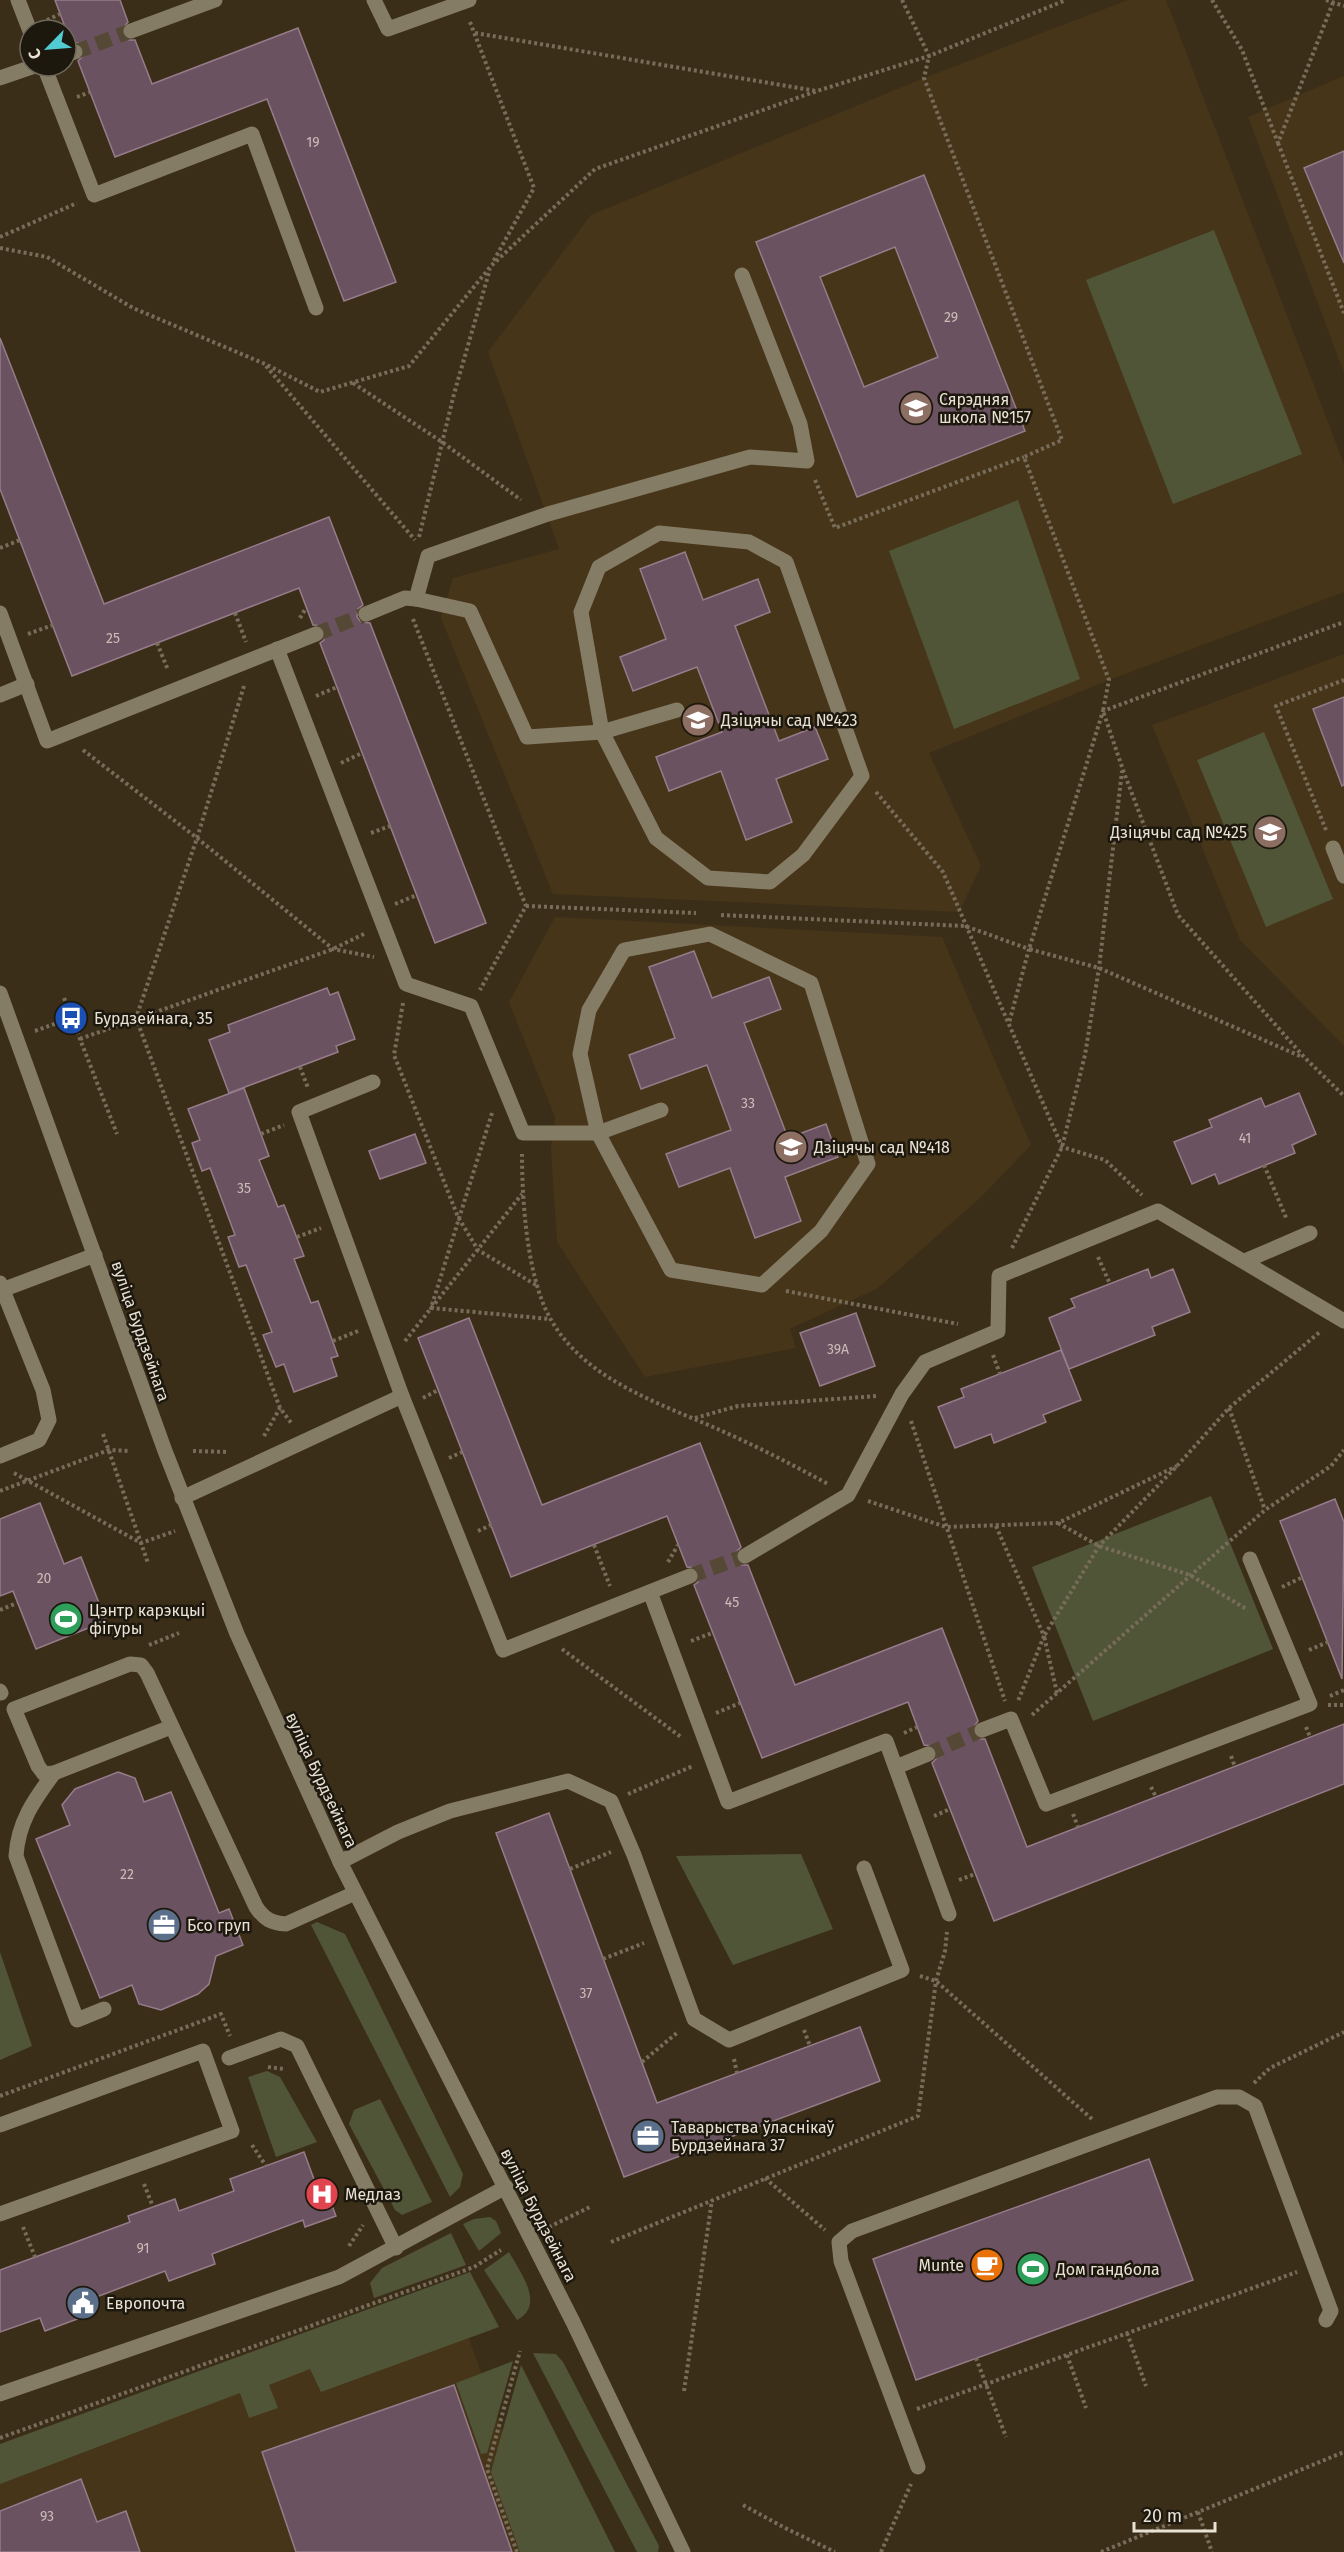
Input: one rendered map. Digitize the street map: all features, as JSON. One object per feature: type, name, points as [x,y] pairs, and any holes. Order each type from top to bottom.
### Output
[{"type":"street","points":[[18,0],[25,18]]},
{"type":"street","points":[[131,31],[215,0]]},
{"type":"street","points":[[374,0],[388,29],[469,0]]},
{"type":"street","points":[[0,78],[18,72]]},
{"type":"street","points":[[49,78],[94,195],[252,134],[316,309]]},
{"type":"street","points":[[410,598],[428,556],[543,516],[750,457],[807,461],[800,424],[742,275]]},
{"type":"street","points":[[659,532],[749,542],[786,562],[862,776],[803,855],[770,882],[708,878],[656,838],[602,732],[581,612],[598,567],[659,532]]},
{"type":"street","points":[[366,614],[410,598],[470,611],[527,737],[602,732],[677,710]]},
{"type":"street","points":[[0,613],[47,741],[316,634]]},
{"type":"street","points":[[277,649],[406,984],[471,1006],[522,1133],[598,1133],[661,1110]]},
{"type":"street","points":[[0,695],[27,684]]},
{"type":"street","points":[[1333,848],[1344,876]]},
{"type":"street","points":[[710,934],[811,983],[868,1164],[821,1231],[762,1286],[671,1270],[598,1133],[580,1054],[589,1010],[624,950],[710,934]]},
{"type":"street","name":"вуліца Бурдзейнага","points":[[0,993],[182,1498],[237,1634],[340,1862],[506,2187],[683,2552]]},
{"type":"street","points":[[373,1083],[299,1112],[402,1396],[503,1650],[690,1576]]},
{"type":"street","points":[[745,1556],[848,1495],[902,1394],[925,1362],[998,1331],[999,1276],[1158,1210],[1341,1319]]},
{"type":"street","points":[[1245,1261],[1310,1233]]},
{"type":"street","points":[[0,1456],[39,1440],[49,1420],[43,1390],[1,1287],[95,1255]]},
{"type":"street","points":[[182,1498],[402,1396]]},
{"type":"street","points":[[982,1730],[1013,1724],[1046,1804],[1310,1704],[1251,1559]]},
{"type":"street","points":[[650,1592],[728,1802],[886,1741],[949,1914]]},
{"type":"street","points":[[171,1727],[54,1773],[44,1774],[38,1767],[14,1709],[130,1664],[141,1665],[171,1727],[256,1907],[264,1918],[274,1923],[286,1924],[356,1893]]},
{"type":"street","points":[[896,1767],[928,1754]]},
{"type":"street","points":[[54,1773],[26,1814],[17,1838],[16,1856],[77,2020],[104,2009]]},
{"type":"street","points":[[340,1862],[398,1832],[450,1811],[568,1781],[611,1801],[694,2019],[729,2040],[902,1970],[864,1868]]},
{"type":"street","points":[[233,2056],[281,2039],[297,2046],[396,2248]]},
{"type":"street","points":[[0,2125],[203,2051],[232,2130],[0,2214]]},
{"type":"street","points":[[918,2467],[841,2261],[839,2242],[852,2231],[1110,2135],[1217,2097],[1239,2097],[1256,2106],[1331,2311],[1326,2320]]},
{"type":"street","points":[[0,2394],[339,2277],[506,2187]]},
{"type":"path","points":[[807,461],[835,528],[1024,457],[1062,440],[924,78],[929,56],[902,0]]},
{"type":"path","points":[[0,248],[47,257],[133,308],[265,364],[320,392],[409,366],[492,266],[596,170],[817,91],[929,56],[1066,0]]},
{"type":"path","points":[[1212,0],[1242,50],[1344,313]]},
{"type":"path","points":[[1326,0],[1344,6]]},
{"type":"path","points":[[1278,142],[1333,1]]},
{"type":"path","points":[[265,364],[418,543],[442,442],[492,266],[534,188],[474,33],[817,91]]},
{"type":"path","points":[[0,237],[94,195]]},
{"type":"path","points":[[352,382],[442,442],[543,516]]},
{"type":"path","points":[[1009,1023],[1029,949],[1103,711],[1109,680],[1024,457]]},
{"type":"path","points":[[0,548],[20,540]]},
{"type":"path","points":[[410,598],[526,906],[471,1006]]},
{"type":"path","points":[[235,613],[252,659],[197,838],[136,1018],[280,1408],[305,1441]]},
{"type":"path","points":[[1103,711],[1344,622]]},
{"type":"path","points":[[157,643],[175,690]]},
{"type":"path","points":[[1333,848],[1276,706],[1344,680]]},
{"type":"path","points":[[1103,711],[1178,915],[1304,1057],[1344,1096]]},
{"type":"path","points":[[63,734],[197,838],[333,949],[398,963]]},
{"type":"path","points":[[999,1276],[1062,1147],[1085,1055],[1099,968],[1123,770]]},
{"type":"path","points":[[862,776],[943,872],[964,926],[1009,1023],[1062,1147]]},
{"type":"path","points":[[526,906],[704,914]]},
{"type":"path","points":[[716,914],[964,926],[1029,949],[1099,968],[1304,1057]]},
{"type":"path","points":[[80,1039],[333,949],[384,924]]},
{"type":"path","points":[[406,984],[394,1054],[458,1217],[478,1250],[536,1285]]},
{"type":"path","points":[[64,998],[117,1134]]},
{"type":"path","points":[[16,1038],[71,1018]]},
{"type":"path","points":[[431,1308],[502,1084]]},
{"type":"path","points":[[522,1133],[522,1194],[536,1285],[550,1319],[579,1357],[615,1382],[766,1451],[848,1495],[946,1527],[1058,1523],[1177,1466]]},
{"type":"path","points":[[1062,1147],[1105,1160],[1158,1210]]},
{"type":"path","points":[[1264,1165],[1295,1240]]},
{"type":"path","points":[[389,1361],[522,1194]]},
{"type":"path","points":[[1091,1238],[1110,1284]]},
{"type":"path","points":[[762,1286],[963,1324]]},
{"type":"path","points":[[431,1308],[550,1319]]},
{"type":"path","points":[[1013,1724],[1044,1635],[1099,1546],[1177,1466],[1229,1407],[1341,1319]]},
{"type":"path","points":[[695,1419],[738,1406],[902,1394],[1013,1724]]},
{"type":"path","points":[[1229,1407],[1265,1510]]},
{"type":"path","points":[[103,1434],[148,1563]]},
{"type":"path","points":[[0,1491],[109,1450],[130,1451]]},
{"type":"path","points":[[1013,1724],[1057,1693],[1265,1510],[1331,1466],[1344,1450]]},
{"type":"path","points":[[193,1451],[238,1452]]},
{"type":"path","points":[[9,1471],[141,1543],[192,1524]]},
{"type":"path","points":[[1058,1523],[1099,1546],[1190,1575],[1279,1629]]},
{"type":"path","points":[[996,1526],[1044,1635],[1057,1693]]},
{"type":"path","points":[[594,1545],[617,1605]]},
{"type":"path","points":[[0,1610],[17,1603]]},
{"type":"path","points":[[542,1635],[683,1738]]},
{"type":"path","points":[[611,1801],[698,1765]]},
{"type":"path","points":[[570,1869],[629,1845]]},
{"type":"path","points":[[603,1959],[663,1935]]},
{"type":"path","points":[[611,2242],[918,2116],[936,1981],[945,1951]]},
{"type":"path","points":[[902,1970],[936,1981],[1110,2135]]},
{"type":"path","points":[[0,2096],[221,2014],[233,2056]]},
{"type":"path","points":[[642,2062],[694,2019]]},
{"type":"path","points":[[1239,2097],[1270,2067],[1344,2032]]},
{"type":"path","points":[[257,2071],[267,2067],[284,2069],[288,2078]]},
{"type":"path","points":[[249,2134],[252,2145],[266,2166]]},
{"type":"path","points":[[242,2149],[252,2145]]},
{"type":"path","points":[[765,2178],[839,2242]]},
{"type":"path","points":[[133,2187],[155,2180]]},
{"type":"path","points":[[144,2184],[153,2207]]},
{"type":"path","points":[[684,2391],[712,2200]]},
{"type":"path","points":[[549,2227],[592,2206]]},
{"type":"path","points":[[345,2252],[364,2223],[361,2215]]},
{"type":"path","points":[[15,2229],[23,2226],[34,2257]]},
{"type":"path","points":[[0,2438],[474,2267],[501,2250]]},
{"type":"path","points":[[899,2416],[1290,2274],[1316,2269]]},
{"type":"path","points":[[1127,2333],[1146,2386]]},
{"type":"path","points":[[517,2552],[487,2469],[520,2351]]},
{"type":"path","points":[[1067,2355],[1086,2408]]},
{"type":"path","points":[[976,2358],[1006,2437]]},
{"type":"path","points":[[1101,2552],[1343,2454]]},
{"type":"path","points":[[881,2552],[893,2529],[918,2467]]},
{"type":"path","points":[[743,2505],[835,2552]]},
{"type":"path","points":[[1198,2512],[1212,2552]]},
{"type":"shaded area","name":"Сярэдняя школа №157","points":[[1128,0],[1166,0],[1344,464],[1344,592],[1109,680],[929,753],[981,866],[959,912],[553,894],[441,618],[453,578],[559,549],[488,352],[591,215],[924,78]]},
{"type":"shaded area","points":[[1344,76],[1344,373],[1248,117]]},
{"type":"shaded area","name":"Дзіцячы сад №425","points":[[1344,654],[1344,1046],[1240,940],[1152,725]]},
{"type":"shaded area","name":"Дзіцячы сад №418","points":[[555,917],[942,937],[1031,1145],[981,1197],[878,1288],[790,1329],[796,1348],[645,1377],[557,1242],[551,1149],[555,1117],[509,1002]]},
{"type":"shaded area","points":[[451,2289],[546,2552],[0,2552],[0,2451]]},
{"type":"green space","points":[[1214,230],[1302,454],[1173,504],[1086,280]]},
{"type":"green space","points":[[1018,500],[1080,679],[954,729],[889,551]]},
{"type":"green space","points":[[1264,732],[1333,899],[1266,927],[1197,760]]},
{"type":"green space","points":[[1211,1496],[1273,1649],[1093,1721],[1032,1567]]},
{"type":"green space","points":[[801,1854],[833,1929],[733,1965],[676,1856]]},
{"type":"green space","points":[[317,1922],[345,1934],[463,2174],[460,2187],[450,2197],[311,1925]]},
{"type":"green space","points":[[0,1952],[32,2046],[0,2060]]},
{"type":"green space","points":[[267,2071],[280,2077],[317,2142],[276,2157],[248,2077]]},
{"type":"green space","points":[[380,2099],[432,2202],[402,2215],[395,2210],[349,2124],[354,2110]]},
{"type":"green space","points":[[490,2217],[496,2221],[501,2233],[479,2251],[463,2224],[474,2219]]},
{"type":"green space","points":[[451,2233],[466,2265],[374,2298],[370,2283],[382,2268]]},
{"type":"green space","points":[[509,2252],[524,2278],[530,2297],[530,2306],[517,2320],[484,2270]]},
{"type":"green space","points":[[470,2272],[499,2327],[321,2392],[310,2369],[269,2385],[278,2408],[249,2418],[240,2393],[0,2484],[0,2444]]},
{"type":"green space","points":[[533,2353],[556,2354],[563,2362],[659,2546],[658,2552],[637,2552]]},
{"type":"green space","points":[[513,2361],[487,2453],[481,2454],[456,2383]]},
{"type":"green space","points":[[521,2365],[615,2552],[520,2552],[491,2472]]},
{"type":"building","points":[[55,0],[120,0],[128,22],[122,29],[122,35],[129,40],[135,40],[152,84],[298,28],[396,282],[344,301],[267,99],[115,157],[78,61],[84,55],[84,48],[78,43],[78,18],[62,18]]},
{"type":"building","points":[[1344,151],[1344,263],[1304,168]]},
{"type":"building","points":[[924,175],[1025,431],[857,497],[756,242]],"holes":[[[895,247],[938,357],[864,387],[820,277]]]},
{"type":"building","points":[[0,338],[104,604],[329,517],[363,605],[358,609],[357,617],[361,622],[370,623],[486,923],[435,943],[320,643],[324,640],[325,631],[322,626],[313,625],[299,588],[72,676],[0,489]]},
{"type":"building","points":[[685,552],[703,600],[758,579],[770,612],[735,626],[779,741],[815,727],[828,759],[776,779],[792,822],[746,840],[721,771],[669,791],[656,757],[722,732],[697,667],[633,691],[620,657],[666,639],[640,569]]},
{"type":"building","points":[[1344,697],[1344,785],[1342,786],[1313,709]]},
{"type":"building","points":[[694,951],[712,998],[769,977],[781,1009],[744,1023],[788,1138],[826,1124],[838,1157],[785,1177],[801,1221],[755,1238],[730,1168],[679,1187],[666,1154],[731,1130],[707,1065],[641,1089],[629,1055],[675,1038],[649,967]]},
{"type":"building","points":[[327,988],[330,995],[338,992],[355,1039],[336,1046],[338,1052],[229,1093],[209,1040],[230,1032],[228,1025]]},
{"type":"building","points":[[244,1088],[269,1156],[259,1160],[278,1207],[284,1205],[304,1256],[294,1259],[311,1303],[318,1301],[338,1356],[331,1358],[337,1376],[294,1392],[284,1364],[276,1367],[263,1335],[272,1332],[246,1265],[239,1267],[228,1237],[235,1235],[210,1168],[202,1171],[192,1143],[200,1140],[188,1109]]},
{"type":"building","points":[[1299,1093],[1316,1134],[1292,1145],[1295,1153],[1219,1184],[1215,1174],[1192,1184],[1174,1142],[1212,1127],[1209,1120],[1261,1098],[1265,1107]]},
{"type":"building","points":[[415,1134],[426,1163],[380,1179],[369,1151]]},
{"type":"building","points":[[1148,1269],[1151,1278],[1173,1269],[1190,1312],[1152,1327],[1155,1335],[1069,1369],[1049,1318],[1075,1307],[1071,1299]]},
{"type":"building","points":[[856,1313],[875,1366],[820,1386],[800,1333]]},
{"type":"building","points":[[469,1318],[542,1505],[700,1443],[741,1547],[736,1552],[736,1560],[741,1565],[748,1565],[795,1685],[942,1628],[978,1721],[973,1728],[973,1734],[980,1739],[985,1739],[1027,1847],[1344,1724],[1344,1784],[994,1921],[932,1763],[936,1759],[937,1751],[933,1746],[924,1745],[908,1702],[762,1758],[694,1585],[698,1582],[699,1573],[696,1568],[687,1567],[667,1516],[511,1577],[418,1338]]},
{"type":"building","points":[[1061,1350],[1081,1400],[1043,1415],[1046,1422],[994,1443],[991,1434],[955,1448],[938,1407],[964,1397],[961,1389]]},
{"type":"building","points":[[1335,1499],[1344,1522],[1342,1679],[1280,1521]]},
{"type":"building","points":[[40,1503],[64,1564],[81,1557],[106,1621],[36,1649],[13,1591],[0,1596],[0,1519]]},
{"type":"building","points":[[118,1772],[135,1778],[144,1802],[171,1792],[219,1913],[229,1909],[243,1945],[216,1956],[209,1984],[198,1994],[161,2010],[139,2004],[132,1985],[100,1998],[36,1839],[70,1825],[62,1805],[75,1789]]},
{"type":"building","points":[[549,1813],[657,2103],[860,2027],[880,2081],[624,2177],[496,1833]]},
{"type":"building","points":[[304,2152],[319,2193],[326,2190],[336,2216],[305,2227],[303,2220],[212,2254],[215,2264],[169,2281],[165,2271],[91,2299],[96,2312],[45,2331],[40,2318],[0,2332],[0,2270],[130,2222],[128,2216],[175,2199],[179,2211],[234,2191],[230,2179]]},
{"type":"building","name":"Дом гандбола","points":[[1149,2159],[1193,2280],[916,2380],[873,2259]]},
{"type":"building","points":[[454,2385],[512,2552],[296,2552],[262,2452]]},
{"type":"building","points":[[81,2479],[97,2522],[126,2511],[140,2552],[0,2552],[0,2511]]},
{"type":"tunnel","points":[[78,51],[131,31]]},
{"type":"tunnel","points":[[316,634],[366,614]]},
{"type":"tunnel","points":[[690,1576],[745,1556]]},
{"type":"tunnel","points":[[928,1754],[982,1730]]},
{"type":"place","name":"Сярэдняя школа №157","points":[[916,408]]},
{"type":"place","name":"Дзіцячы сад №423","points":[[698,720]]},
{"type":"place","name":"Дзіцячы сад №425","points":[[1270,832]]},
{"type":"place","name":"Бурдзейнага, 35","points":[[71,1018]]},
{"type":"place","name":"Дзіцячы сад №418","points":[[791,1147]]},
{"type":"place","name":"Цэнтр карэкцыі фігуры","points":[[66,1619]]},
{"type":"place","name":"Бсо груп","points":[[164,1925]]},
{"type":"place","name":"Таварыства ўласнікаў Бурдзейнага 37","points":[[648,2136]]},
{"type":"place","name":"Медлаз","points":[[322,2194]]},
{"type":"place","name":"Munte","points":[[987,2265]]},
{"type":"place","name":"Дом гандбола","points":[[1033,2269]]},
{"type":"place","name":"Европочта","points":[[83,2303]]}]
